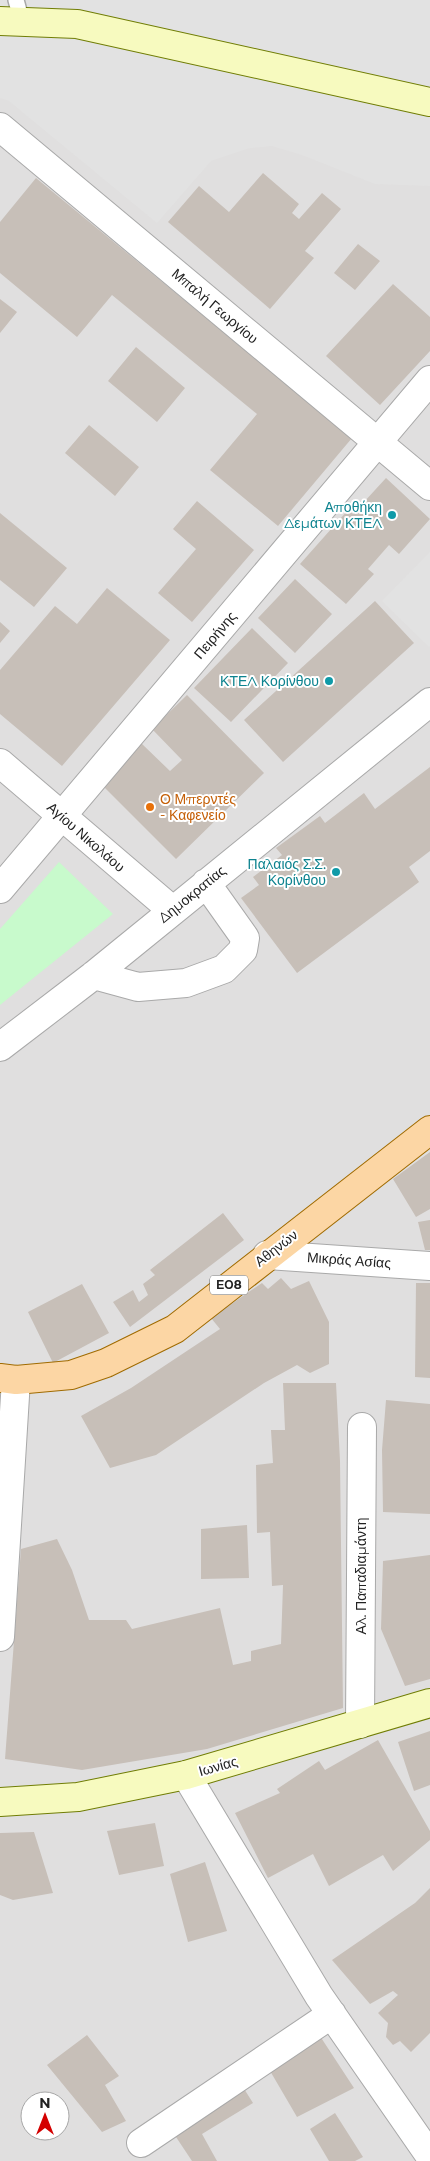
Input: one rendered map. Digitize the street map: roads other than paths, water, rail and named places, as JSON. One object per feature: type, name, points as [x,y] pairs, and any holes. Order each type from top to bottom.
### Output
[{"type":"main road","name":"Αθηνών","points":[[8,1379],[71,1375],[115,1359],[175,1329],[267,1255],[430,1130]]},
{"type":"street","points":[[13,14],[77,24],[430,102]]},
{"type":"street","name":"Μπαλή Γεωργίου","points":[[0,127],[430,486]]},
{"type":"street","name":"Πειρήνης","points":[[0,889],[63,817],[430,380]]},
{"type":"street","name":"Δημοκρατίας","points":[[0,1047],[94,975],[430,702]]},
{"type":"street","name":"Αγίου Νικολάου","points":[[0,763],[172,910]]},
{"type":"street","points":[[94,975],[138,986],[186,983],[224,968],[243,950],[245,938],[206,883]]},
{"type":"street","name":"Μικράς Ασίας","points":[[267,1255],[430,1266]]},
{"type":"street","points":[[0,1638],[8,1379]]},
{"type":"street","name":"Αλ. Παπαδιαμάντη","points":[[360,1724],[362,1428]]},
{"type":"street","name":"Ιωνίας","points":[[0,1802],[78,1797],[186,1775],[430,1702]]},
{"type":"street","points":[[186,1775],[332,2014],[430,2156]]},
{"type":"street","points":[[140,2143],[332,2014]]},
{"type":"place","name":"Αποθήκη Δεμάτων ΚΤΕΛ","points":[[392,515]]},
{"type":"place","name":"ΚΤΕΛ Κορίνθου","points":[[329,681]]},
{"type":"place","name":"Ο Μπερντές - Καφενείο","points":[[150,807]]},
{"type":"place","name":"Παλαιός Σ.Σ. Κορίνθου","points":[[336,872]]}]
